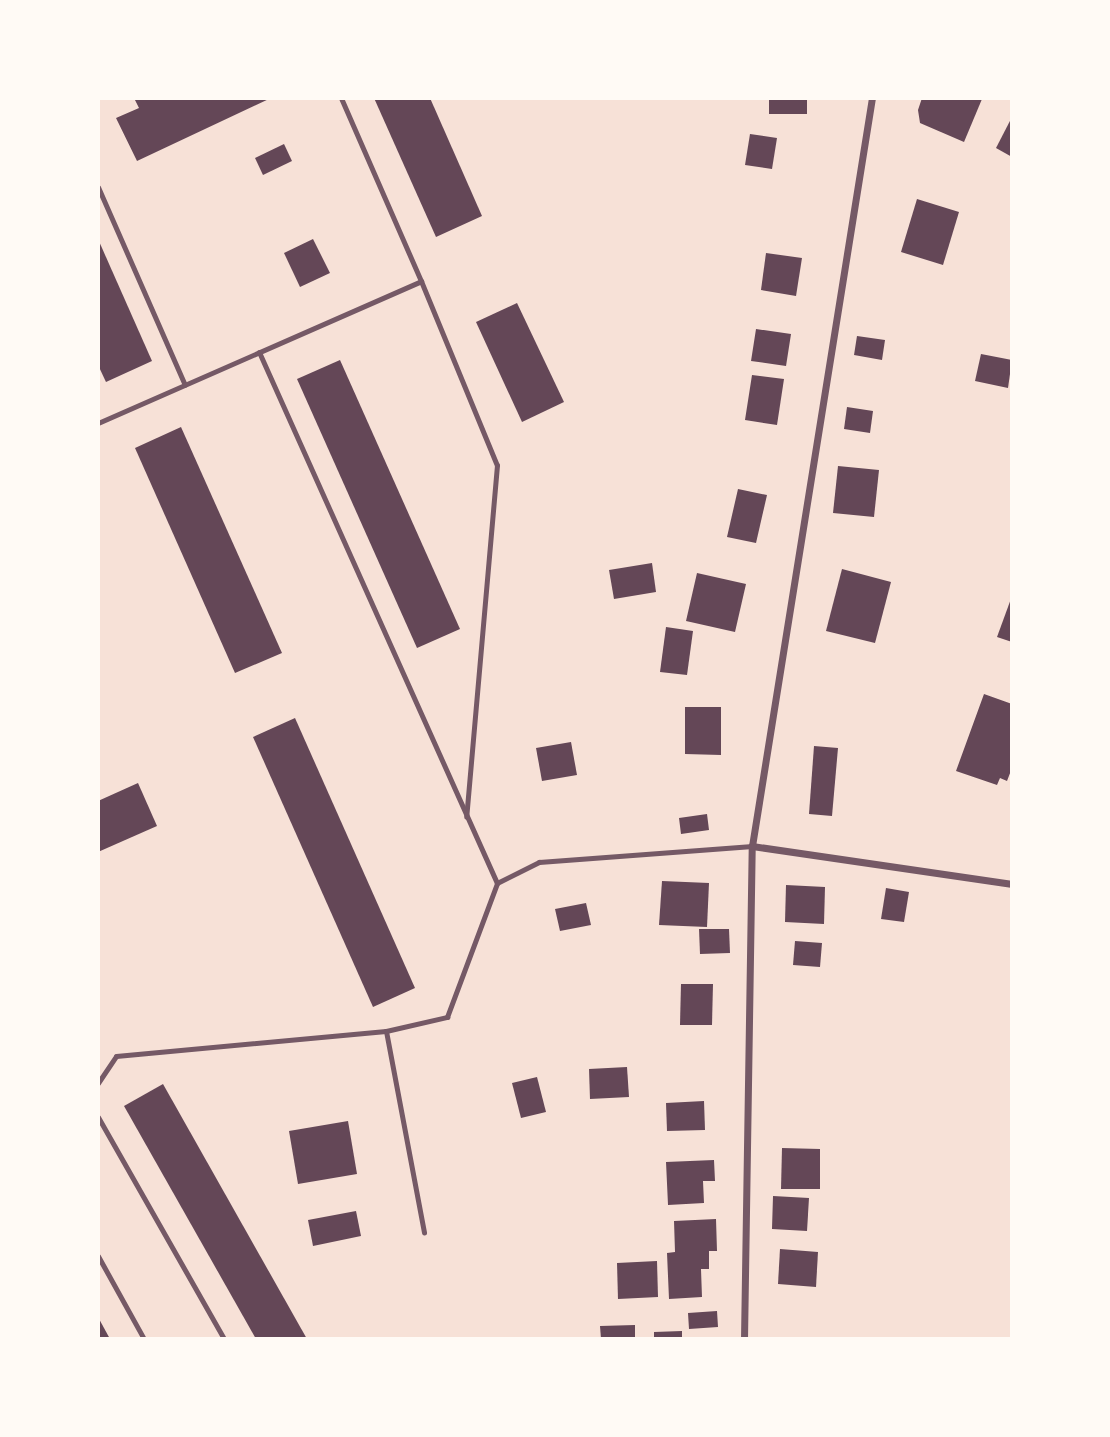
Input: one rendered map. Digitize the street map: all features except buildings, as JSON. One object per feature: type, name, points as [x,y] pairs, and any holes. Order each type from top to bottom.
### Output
[{"type":"street","points":[[744,1339],[752,846],[872,98]]},
{"type":"street","points":[[752,846],[1012,884]]},
{"type":"lane","points":[[341,98],[497,464],[466,818]]},
{"type":"lane","points":[[98,187],[185,385]]},
{"type":"lane","points":[[98,422],[421,281]]},
{"type":"lane","points":[[259,352],[497,883]]},
{"type":"lane","points":[[98,1083],[116,1056],[386,1031],[447,1017],[497,883],[539,862],[752,846]]},
{"type":"lane","points":[[386,1031],[424,1232]]},
{"type":"lane","points":[[98,1117],[224,1339]]},
{"type":"lane","points":[[98,1256],[144,1339]]}]
